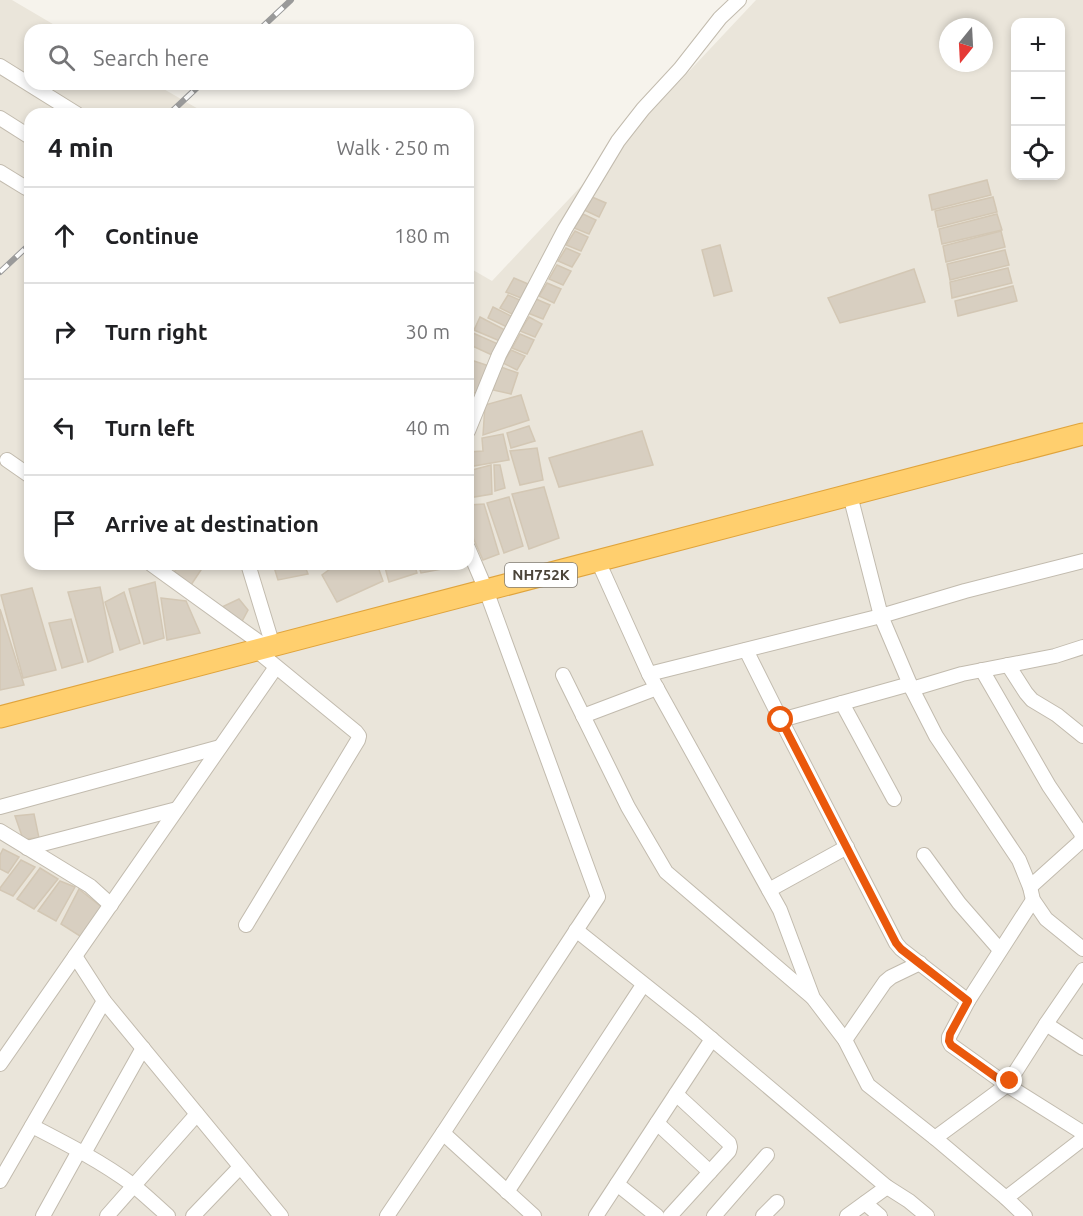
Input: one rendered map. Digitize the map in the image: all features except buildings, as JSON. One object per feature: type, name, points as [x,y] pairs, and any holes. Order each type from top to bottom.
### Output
[{"type":"highway","name":"NH752K","points":[[0,717],[268,652],[486,590],[1083,434]]},
{"type":"street","points":[[474,416],[499,354],[565,229],[618,141],[720,18],[739,0]]},
{"type":"street","points":[[0,66],[24,81]]},
{"type":"street","points":[[38,90],[67,108]]},
{"type":"street","points":[[0,118],[24,133]]},
{"type":"street","points":[[0,172],[24,187]]},
{"type":"street","points":[[7,460],[24,472]]},
{"type":"street","points":[[850,495],[881,616],[911,687],[936,736],[1019,860],[1031,894],[1046,919],[1083,949]]},
{"type":"street","points":[[598,561],[649,674],[780,910],[813,998]]},
{"type":"street","points":[[649,674],[881,616],[965,591],[1083,561]]},
{"type":"street","points":[[394,1213],[442,1133],[598,897],[474,562]]},
{"type":"street","points":[[159,570],[268,652],[359,736],[246,925]]},
{"type":"street","points":[[0,1064],[220,747],[268,652],[249,570]]},
{"type":"street","points":[[781,720],[842,703],[954,676],[1055,656],[1083,647]]},
{"type":"street","points":[[746,650],[896,943],[968,1001]]},
{"type":"street","points":[[1008,665],[1029,696],[1083,736]]},
{"type":"street","points":[[982,670],[1049,786],[1082,837],[1080,842],[1031,894],[950,1034],[951,1045],[1007,1085],[1083,1134],[1080,1141],[1006,1198]]},
{"type":"street","points":[[563,675],[628,807],[666,872],[813,998],[845,1040],[868,1085],[935,1138],[1024,1216]]},
{"type":"street","points":[[584,716],[657,688]]},
{"type":"street","points":[[842,703],[894,799]]},
{"type":"street","points":[[0,807],[220,747]]},
{"type":"street","points":[[27,848],[177,808]]},
{"type":"street","points":[[0,831],[90,886],[111,905]]},
{"type":"street","points":[[769,890],[847,847]]},
{"type":"street","points":[[924,855],[959,903],[1000,950]]},
{"type":"street","points":[[576,930],[712,1039],[887,1188],[909,1201],[927,1216]]},
{"type":"street","points":[[75,956],[104,1001],[240,1167],[275,1214]]},
{"type":"street","points":[[845,1040],[887,979],[920,963]]},
{"type":"street","points":[[935,1138],[1007,1085],[1083,970]]},
{"type":"street","points":[[507,1192],[643,985]]},
{"type":"street","points":[[0,1181],[104,1001]]},
{"type":"street","points":[[1046,1024],[1083,1048]]},
{"type":"street","points":[[596,1216],[712,1039]]},
{"type":"street","points":[[43,1216],[143,1048]]},
{"type":"street","points":[[670,1216],[729,1151],[730,1147],[729,1143],[676,1094]]},
{"type":"street","points":[[107,1216],[197,1114]]},
{"type":"street","points":[[657,1123],[710,1172]]},
{"type":"street","points":[[32,1126],[81,1152],[133,1185],[168,1216]]},
{"type":"street","points":[[442,1133],[534,1216]]},
{"type":"street","points":[[714,1216],[767,1155]]},
{"type":"street","points":[[193,1216],[240,1167]]},
{"type":"street","points":[[617,1184],[657,1216]]},
{"type":"street","points":[[848,1216],[887,1188]]},
{"type":"street","points":[[763,1216],[777,1202]]},
{"type":"street","points":[[866,1203],[880,1216]]},
{"type":"shaded area","points":[[0,0],[12,0],[53,24],[24,24],[24,90],[165,90],[197,108],[24,108],[24,570],[474,570],[474,270],[492,281],[756,0],[1083,0],[1083,1216],[0,1216]]},
{"type":"railway","points":[[265,24],[291,0]]},
{"type":"railway","points":[[175,108],[195,90]]},
{"type":"railway","points":[[0,272],[24,250]]},
{"type":"route","points":[[781,720],[896,943],[968,1001],[950,1034],[951,1045],[1007,1085],[1010,1081]]}]
